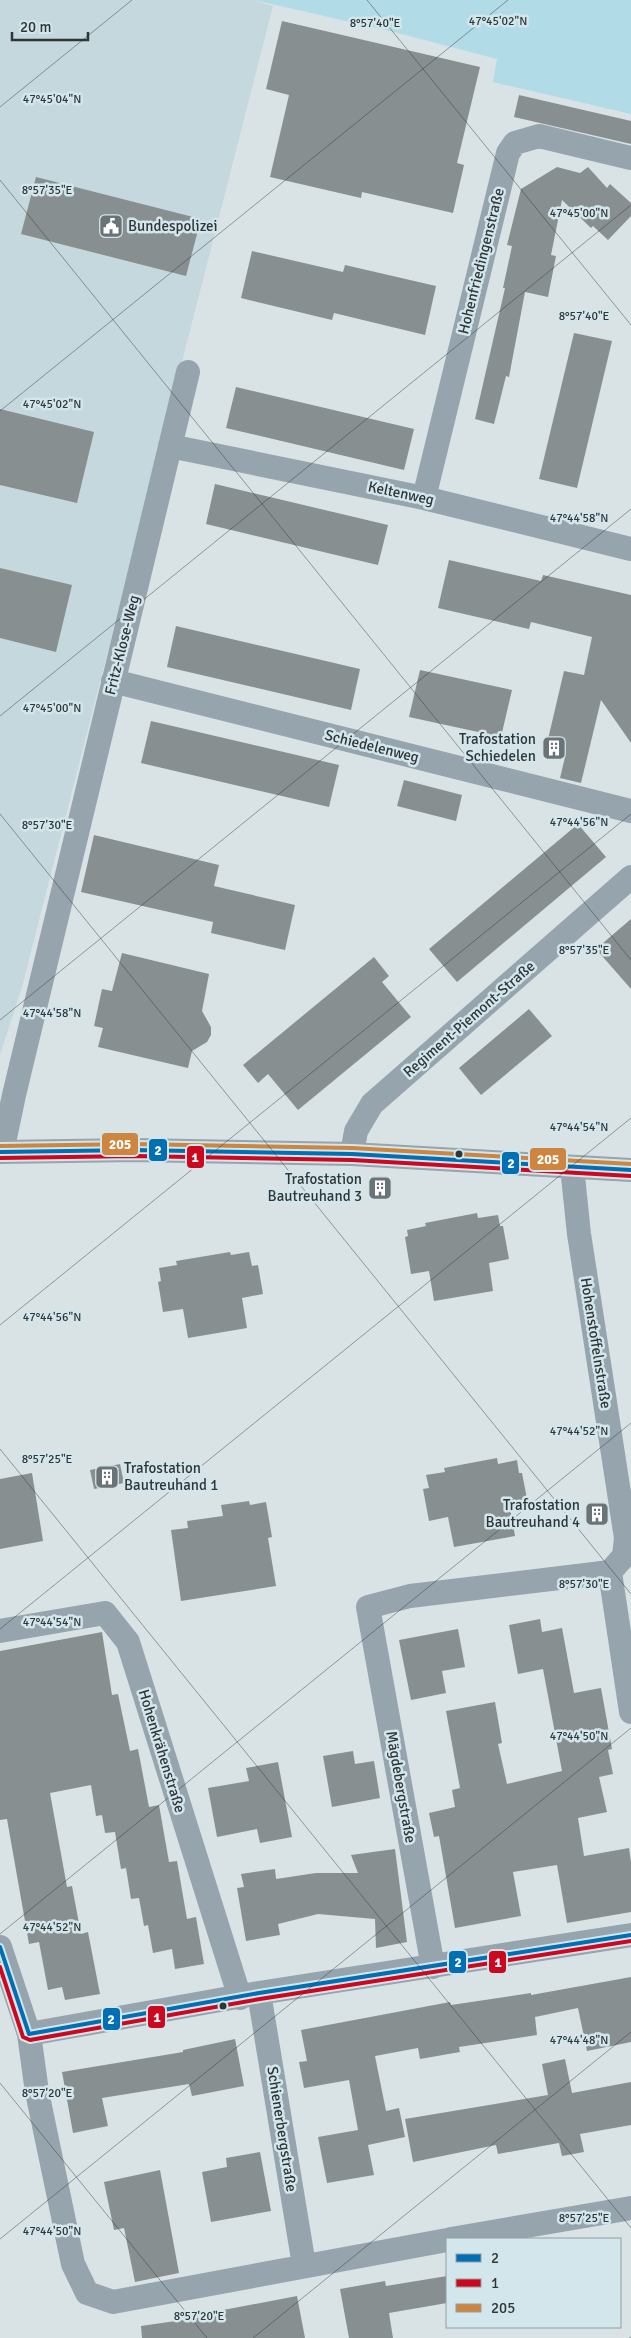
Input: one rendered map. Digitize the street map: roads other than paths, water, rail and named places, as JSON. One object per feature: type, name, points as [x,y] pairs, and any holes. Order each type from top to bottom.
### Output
[{"type":"street","name":"Hohenfriedingenstraße","points":[[424,498],[508,153],[515,143],[539,136],[631,158]]},
{"type":"street","name":"Fritz-Klose-Weg","points":[[1,1152],[188,372]]},
{"type":"street","name":"Keltenweg","points":[[170,446],[424,498],[631,548]]},
{"type":"street","name":"Schiedelenweg","points":[[113,681],[631,811]]},
{"type":"street","name":"Regiment-Piemont-Straße","points":[[352,1154],[356,1131],[372,1104],[631,877]]},
{"type":"street","points":[[1,1152],[135,1150],[352,1154],[631,1170]]},
{"type":"street","name":"Hohenstoffelnstraße","points":[[572,1167],[579,1234],[626,1538],[624,1556],[610,1572]]},
{"type":"street","points":[[610,1572],[631,1712]]},
{"type":"street","name":"Mägdebergstraße","points":[[433,1967],[368,1607],[410,1596],[610,1572]]},
{"type":"street","name":"Hohenkrähenstraße","points":[[0,1631],[106,1613],[128,1642],[249,1995]]},
{"type":"street","points":[[29,2034],[249,1995],[631,1935]]},
{"type":"street","points":[[0,1947],[29,2034],[37,2092],[73,2264],[87,2293],[113,2302],[304,2265],[446,2241]]},
{"type":"street","name":"Schienerbergstraße","points":[[249,1995],[304,2265]]},
{"type":"street","points":[[460,2238],[631,2208]]},
{"type":"place","name":"Bundespolizei","points":[[111,226]]},
{"type":"place","name":"Trafostation Schiedelen","points":[[554,748]]},
{"type":"place","name":"Trafostation Bautreuhand 3","points":[[380,1188]]},
{"type":"place","name":"Trafostation Bautreuhand 1","points":[[107,1477]]},
{"type":"place","name":"Trafostation Bautreuhand 4","points":[[597,1514]]}]
